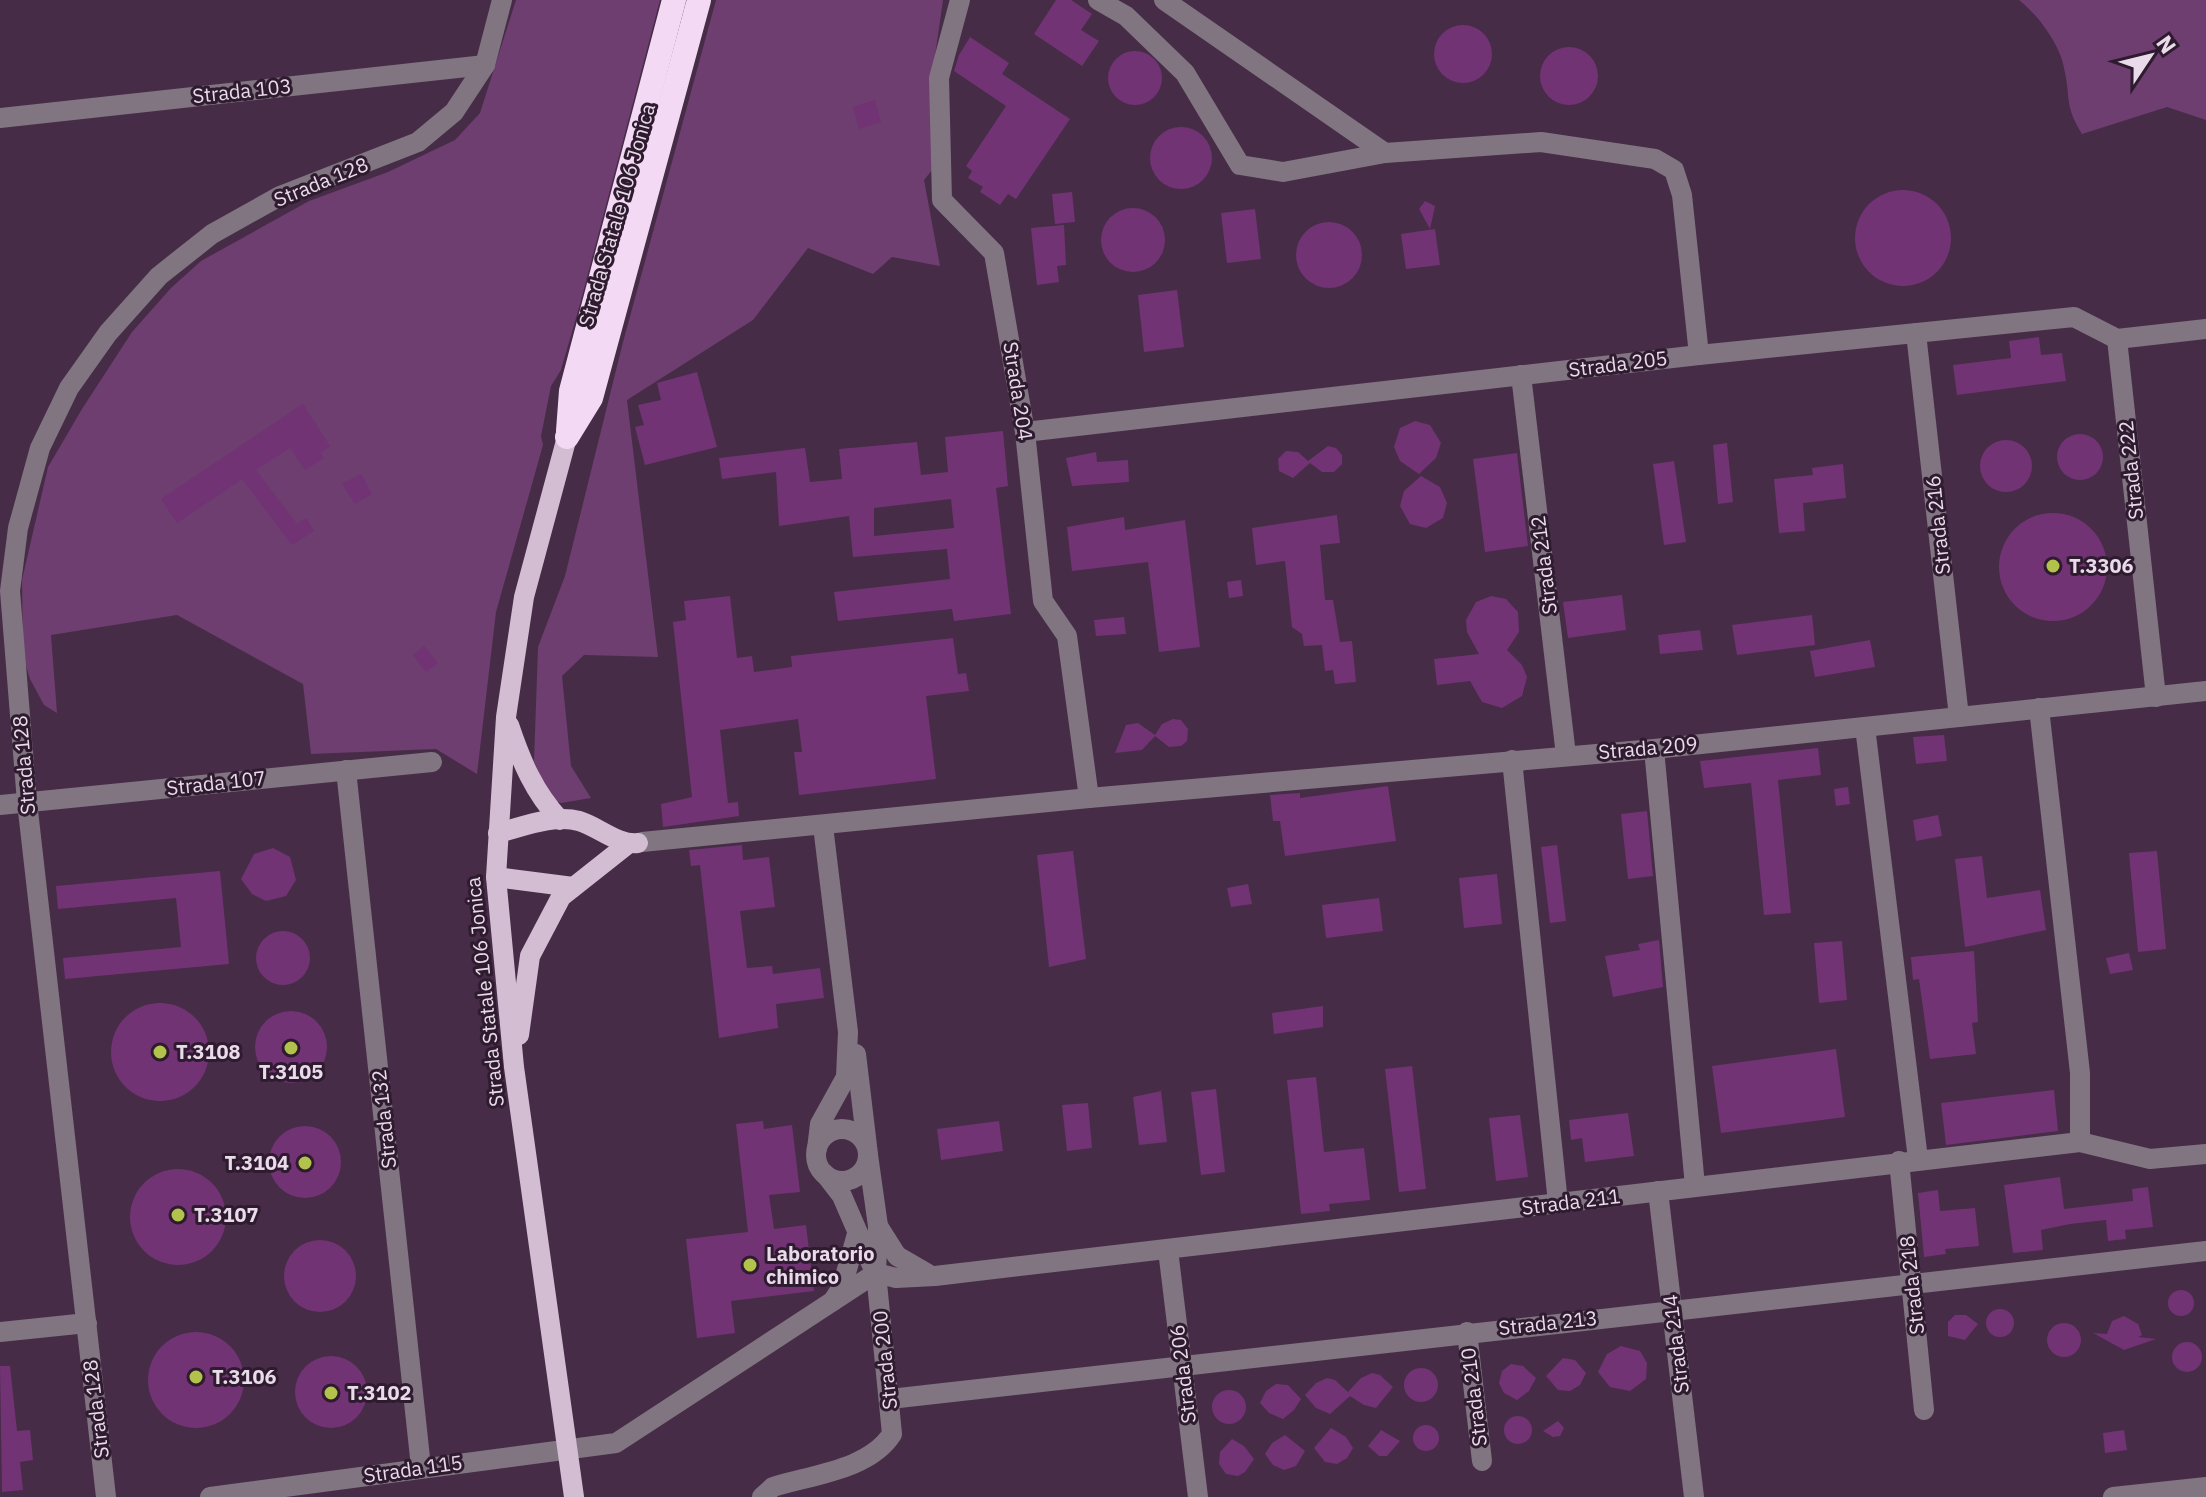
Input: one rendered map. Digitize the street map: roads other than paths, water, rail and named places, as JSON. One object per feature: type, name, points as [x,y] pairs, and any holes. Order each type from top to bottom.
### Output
[{"type":"highway","name":"Strada Statale 106 Jonica","points":[[567,437],[571,391],[674,0]]},
{"type":"highway","name":"Strada Statale 106 Jonica","points":[[567,437],[591,398],[699,0]]},
{"type":"main road","name":"Strada Statale 106 Jonica","points":[[567,437],[524,597],[506,717],[496,877],[514,1067],[574,1497]]},
{"type":"main road","points":[[506,717],[528,775],[541,799],[560,820]]},
{"type":"main road","points":[[498,833],[560,820],[577,820],[635,843]]},
{"type":"main road","points":[[514,1067],[530,956],[561,897],[635,843]]},
{"type":"main road","points":[[496,877],[573,887]]},
{"type":"lane","name":"Strada 128","points":[[106,1497],[27,802],[10,591],[18,528],[40,448],[69,388],[108,333],[159,276],[212,234],[280,196],[418,142],[454,112],[485,65],[502,0]]},
{"type":"lane","name":"Strada 204","points":[[960,0],[939,78],[942,200],[994,253],[1025,432],[1043,601],[1067,636],[1089,798]]},
{"type":"lane","points":[[1098,0],[1126,16],[1185,73],[1240,165],[1283,172],[1385,153],[1541,142],[1655,159],[1674,170],[1682,195],[1699,355]]},
{"type":"lane","points":[[1164,0],[1385,153]]},
{"type":"lane","name":"Strada 103","points":[[0,118],[485,65]]},
{"type":"lane","name":"Strada 205","points":[[1025,432],[1699,355],[2074,317],[2117,339]]},
{"type":"lane","points":[[2117,339],[2206,329]]},
{"type":"lane","name":"Strada 216","points":[[1916,333],[1959,717]]},
{"type":"lane","name":"Strada 222","points":[[2117,339],[2156,697]]},
{"type":"lane","name":"Strada 212","points":[[1521,375],[1566,755]]},
{"type":"lane","name":"Strada 209","points":[[635,843],[1089,798],[1654,749],[2206,691]]},
{"type":"lane","points":[[2039,708],[2080,1073],[2080,1142]]},
{"type":"lane","name":"Strada 218","points":[[1865,727],[1908,1160],[1912,1283],[1924,1410]]},
{"type":"lane","points":[[1654,749],[1695,1186]]},
{"type":"lane","points":[[1512,760],[1558,1203]]},
{"type":"lane","name":"Strada 107","points":[[0,805],[432,762]]},
{"type":"lane","name":"Strada 132","points":[[346,770],[421,1467]]},
{"type":"lane","points":[[823,826],[848,1032],[846,1077],[820,1124],[817,1149],[823,1173],[842,1196],[876,1273]]},
{"type":"lane","points":[[848,1032],[855,1051],[878,1226],[876,1273]]},
{"type":"lane","points":[[817,1149],[825,1135],[841,1129],[857,1134],[867,1151],[862,1171],[847,1180],[839,1181],[823,1173]]},
{"type":"lane","name":"Strada 211","points":[[876,1273],[896,1278],[935,1276],[2080,1142],[2150,1159],[2206,1154]]},
{"type":"lane","name":"Strada 214","points":[[1658,1191],[1694,1497]]},
{"type":"lane","points":[[878,1226],[897,1256],[935,1276]]},
{"type":"lane","points":[[830,1306],[842,1287],[857,1234]]},
{"type":"lane","name":"Strada 206","points":[[1168,1250],[1198,1497]]},
{"type":"lane","name":"Strada 213","points":[[890,1399],[2206,1251]]},
{"type":"lane","points":[[830,1306],[876,1273]]},
{"type":"lane","name":"Strada 200","points":[[762,1497],[773,1487],[791,1489],[856,1462],[885,1445],[892,1434],[876,1273]]},
{"type":"lane","name":"Strada 115","points":[[210,1497],[616,1443],[830,1306]]},
{"type":"lane","points":[[0,1332],[87,1323]]},
{"type":"lane","name":"Strada 210","points":[[1467,1332],[1482,1461]]},
{"type":"lane","points":[[2113,1497],[2206,1487]]},
{"type":"place","name":"T.3306","points":[[2053,566]]},
{"type":"place","name":"T.3105","points":[[291,1048]]},
{"type":"place","name":"T.3108","points":[[160,1052]]},
{"type":"place","name":"T.3104","points":[[305,1163]]},
{"type":"place","name":"T.3107","points":[[178,1215]]},
{"type":"place","name":"Laboratorio chimico","points":[[750,1265]]},
{"type":"place","name":"T.3106","points":[[196,1377]]},
{"type":"place","name":"T.3102","points":[[331,1393]]}]
